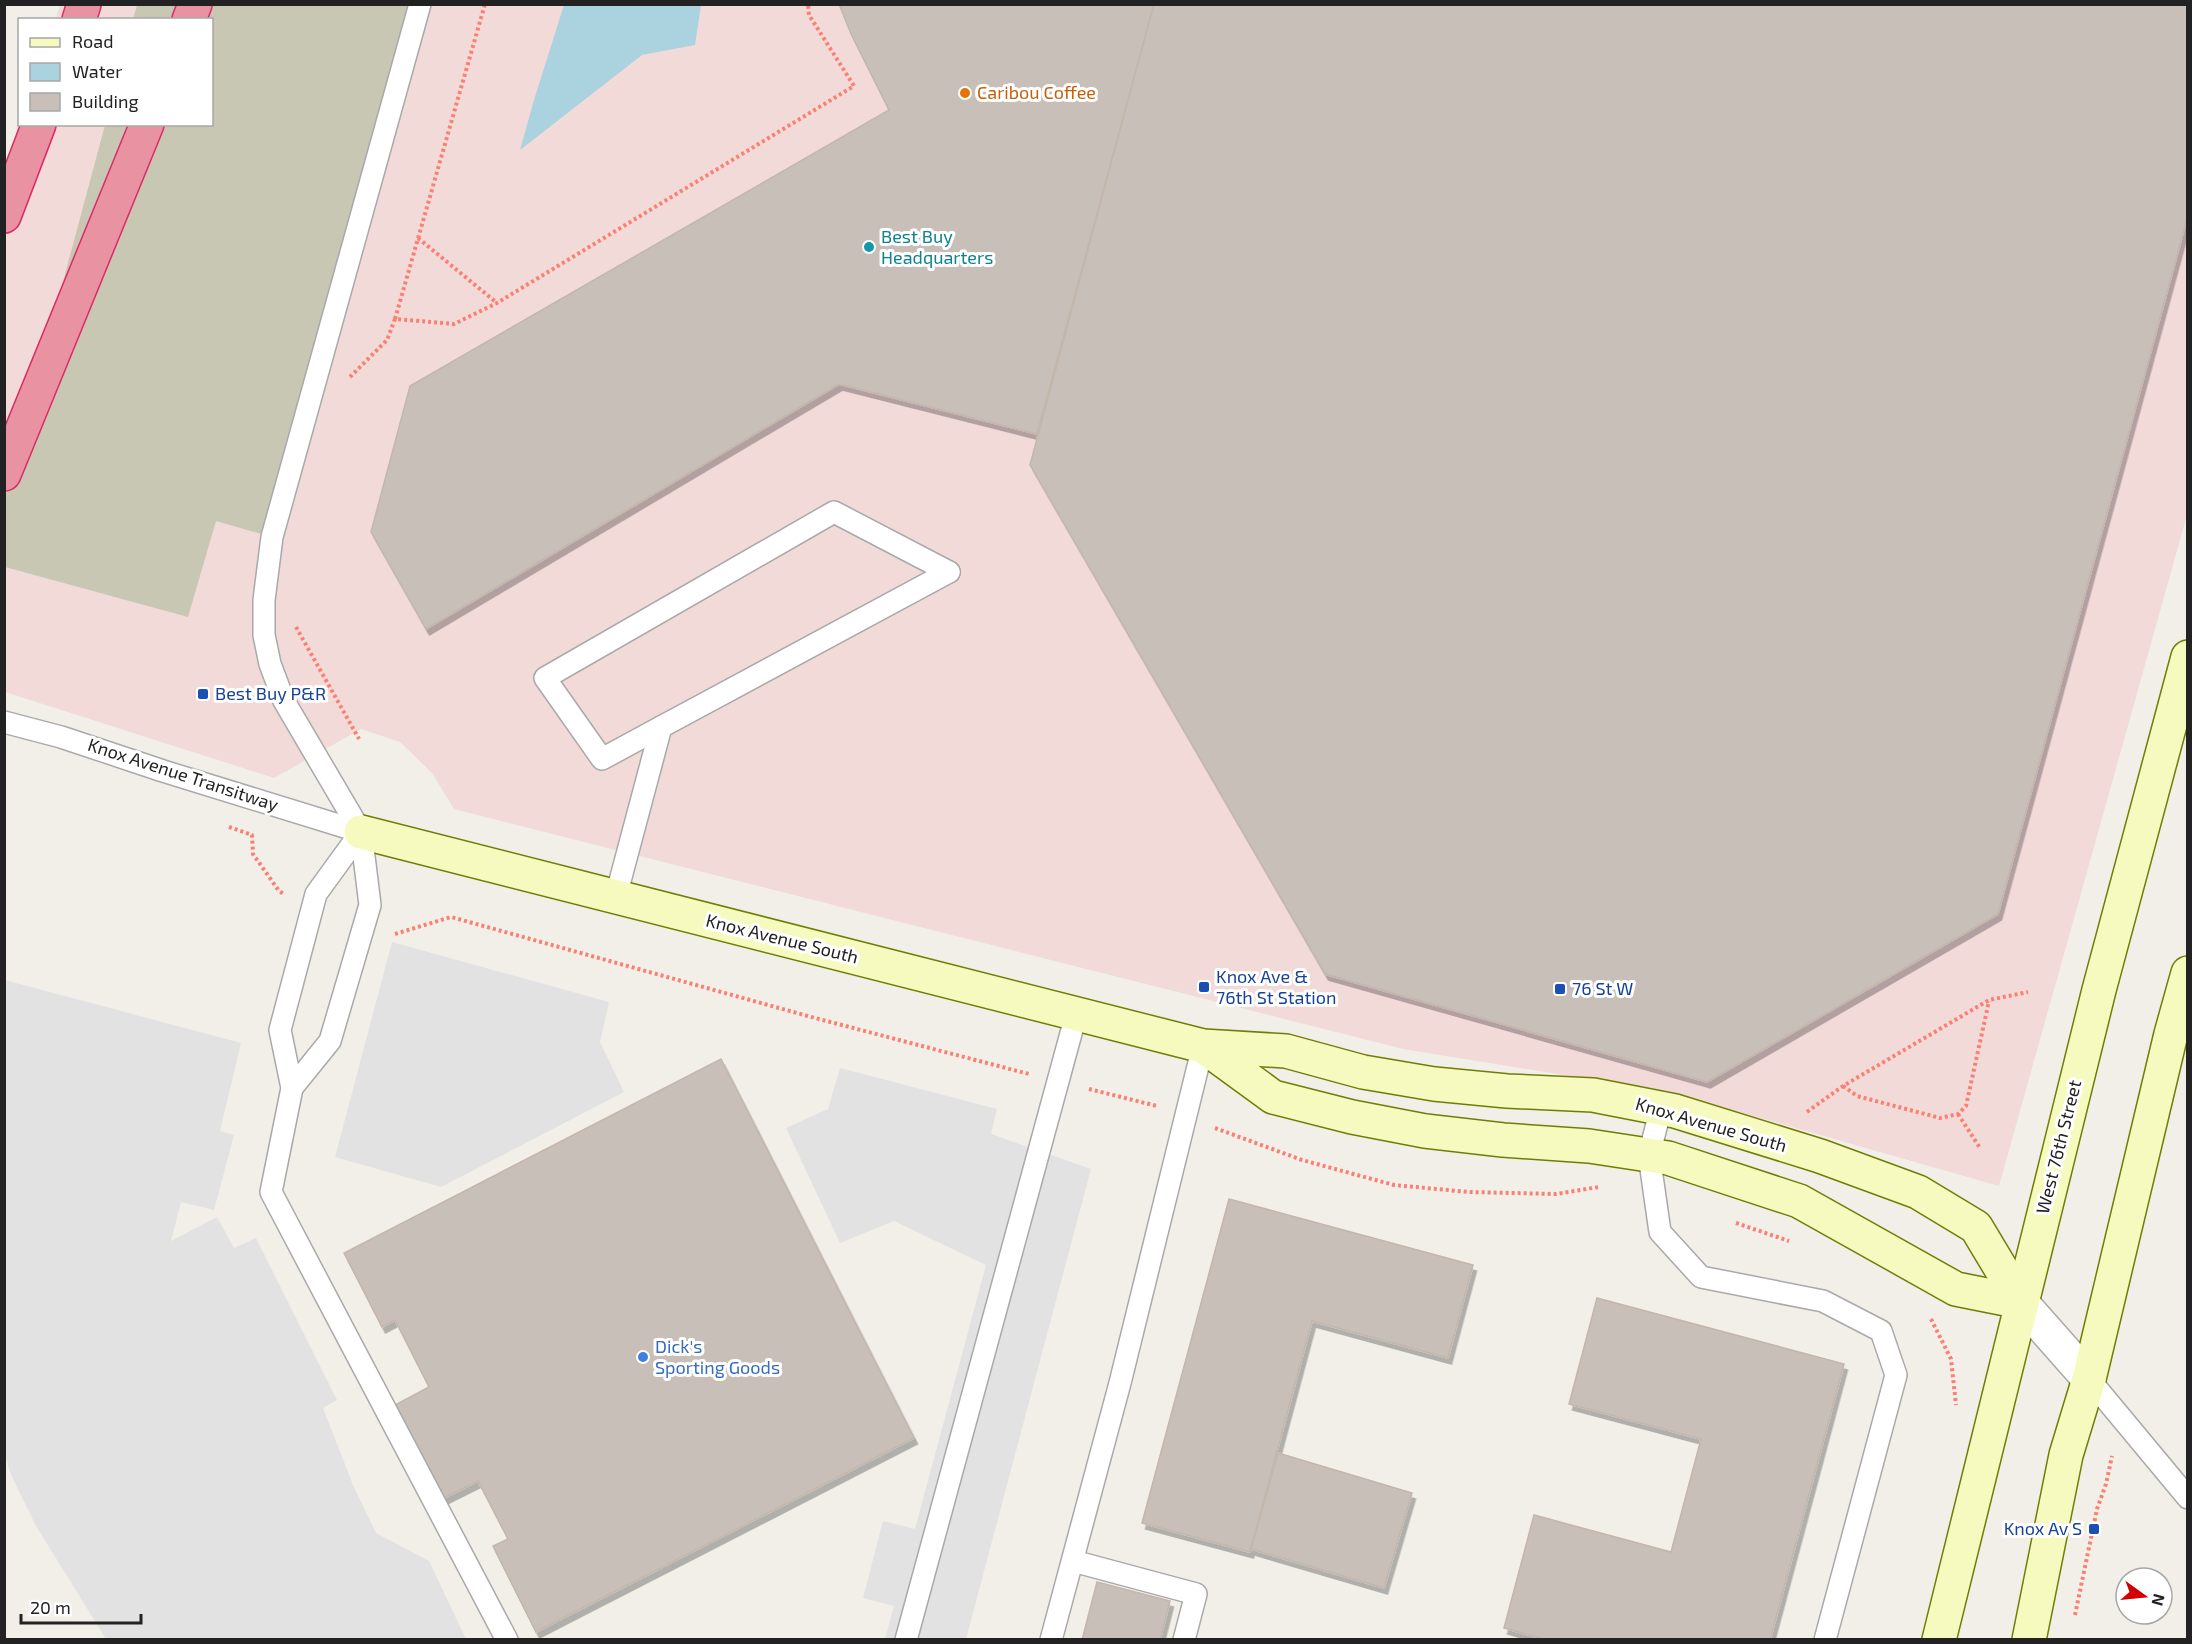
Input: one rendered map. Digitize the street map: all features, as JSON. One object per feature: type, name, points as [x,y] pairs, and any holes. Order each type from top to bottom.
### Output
[{"type":"highway","points":[[4,216],[38,126]]},
{"type":"highway","points":[[4,474],[146,126]]},
{"type":"street","name":"West 76th Street","points":[[1939,1640],[2099,990],[2181,707],[2187,657]]},
{"type":"street","name":"Knox Avenue South","points":[[361,832],[1203,1046],[1286,1051],[1363,1072],[1434,1084],[1507,1091],[1593,1095],[1661,1108],[1820,1156],[1918,1192],[1976,1227],[2021,1302],[2089,1379]]},
{"type":"street","points":[[2029,1640],[2066,1455],[2089,1379],[2187,973]]},
{"type":"street","name":"Knox Avenue South","points":[[1203,1046],[1273,1097],[1352,1117],[1425,1131],[1503,1140],[1589,1146],[1668,1158],[1799,1201],[1956,1289],[2021,1302]]},
{"type":"lane","points":[[292,1088],[330,1041],[370,905],[361,832],[285,701],[270,664],[264,635],[264,600],[272,537],[420,4]]},
{"type":"lane","points":[[616,896],[661,727],[949,572],[834,512],[545,678],[602,759],[661,727]]},
{"type":"lane","name":"Knox Avenue Transitway","points":[[4,722],[101,749],[163,771],[361,832]]},
{"type":"lane","points":[[361,832],[316,894],[280,1030],[292,1088],[271,1192],[507,1640]]},
{"type":"lane","points":[[906,1640],[1076,1015]]},
{"type":"lane","points":[[1052,1640],[1120,1383],[1203,1046]]},
{"type":"lane","points":[[1661,1108],[1649,1155],[1660,1232],[1701,1277],[1823,1301],[1881,1331],[1896,1374],[1825,1640]]},
{"type":"lane","points":[[2089,1379],[2187,1498]]},
{"type":"lane","points":[[1072,1561],[1197,1594],[1185,1640]]},
{"type":"path","points":[[349,378],[387,340],[395,319],[485,4]]},
{"type":"path","points":[[395,319],[454,324],[497,303],[854,86],[809,15],[808,4]]},
{"type":"path","points":[[418,238],[497,303]]},
{"type":"path","points":[[292,619],[359,739]]},
{"type":"path","points":[[253,854],[279,891],[311,910]]},
{"type":"path","points":[[363,926],[396,934],[451,916],[815,1018],[1155,1106],[1302,1160],[1394,1185],[1469,1192],[1556,1194],[1605,1186],[1656,1199]]},
{"type":"path","points":[[1802,1116],[1843,1086],[1989,1000],[2028,992]]},
{"type":"path","points":[[1843,1086],[1857,1096],[1940,1118],[1958,1114],[1966,1106],[1989,1000]]},
{"type":"path","points":[[1958,1114],[1980,1148]]},
{"type":"path","points":[[1732,1221],[1797,1244]]},
{"type":"path","points":[[1929,1316],[1951,1359],[1956,1402]]},
{"type":"path","points":[[2075,1618],[2097,1509],[2106,1484]]},
{"type":"shaded area","name":"Best Buy Headquarters","points":[[60,5],[2187,5],[2187,515],[1999,1186],[1669,1092],[1403,1049],[454,809],[432,773],[400,742],[361,729],[274,778],[5,692],[4,210],[28,126],[213,126],[213,18],[56,18]]},
{"type":"shaded area","points":[[137,5],[420,5],[272,537],[216,521],[188,617],[5,567],[5,498],[105,126],[213,126],[213,18],[133,18]]},
{"type":"shaded area","points":[[392,942],[609,1002],[600,1042],[624,1092],[441,1187],[335,1157]]},
{"type":"shaded area","points":[[5,980],[241,1043],[220,1131],[234,1135],[214,1210],[181,1202],[171,1241],[217,1217],[234,1248],[256,1238],[337,1400],[323,1408],[353,1485],[376,1533],[429,1561],[466,1639],[106,1639],[36,1526],[12,1477],[5,1456]]},
{"type":"shaded area","points":[[840,1068],[997,1109],[991,1134],[1091,1169],[966,1639],[885,1639],[894,1606],[863,1598],[883,1521],[915,1529],[986,1265],[894,1221],[840,1243],[786,1128],[828,1109]]},
{"type":"water","points":[[564,5],[701,5],[695,45],[642,55],[520,150],[534,100]]},
{"type":"building","name":"Best Buy Headquarters","points":[[839,4],[1154,4],[1037,434],[839,384],[426,629],[371,532],[410,386],[889,110],[851,34]]},
{"type":"building","points":[[1154,4],[2188,4],[2188,215],[1998,914],[1707,1082],[1325,974],[1030,465]]},
{"type":"building","name":"Dick's Sporting Goods","points":[[721,1059],[914,1438],[536,1632],[493,1546],[508,1539],[478,1481],[442,1499],[395,1405],[429,1387],[395,1320],[382,1327],[344,1253]]},
{"type":"building","points":[[1229,1199],[1473,1265],[1448,1358],[1312,1321],[1250,1552],[1142,1523]]},
{"type":"building","points":[[1597,1298],[1844,1364],[1770,1640],[1547,1640],[1504,1628],[1534,1515],[1671,1552],[1701,1439],[1569,1404]]},
{"type":"building","points":[[1278,1453],[1412,1493],[1384,1588],[1251,1549]]},
{"type":"building","points":[[1097,1582],[1170,1601],[1160,1640],[1082,1640]]},
{"type":"place","name":"Caribou Coffee","points":[[965,93]]},
{"type":"place","name":"Best Buy Headquarters","points":[[869,247]]},
{"type":"place","name":"Best Buy P&R","points":[[203,694]]},
{"type":"place","name":"Knox Ave & 76th St Station","points":[[1204,987]]},
{"type":"place","name":"76 St W","points":[[1560,989]]},
{"type":"place","name":"Dick's Sporting Goods","points":[[643,1357]]},
{"type":"place","name":"Knox Av S","points":[[2094,1529]]}]
